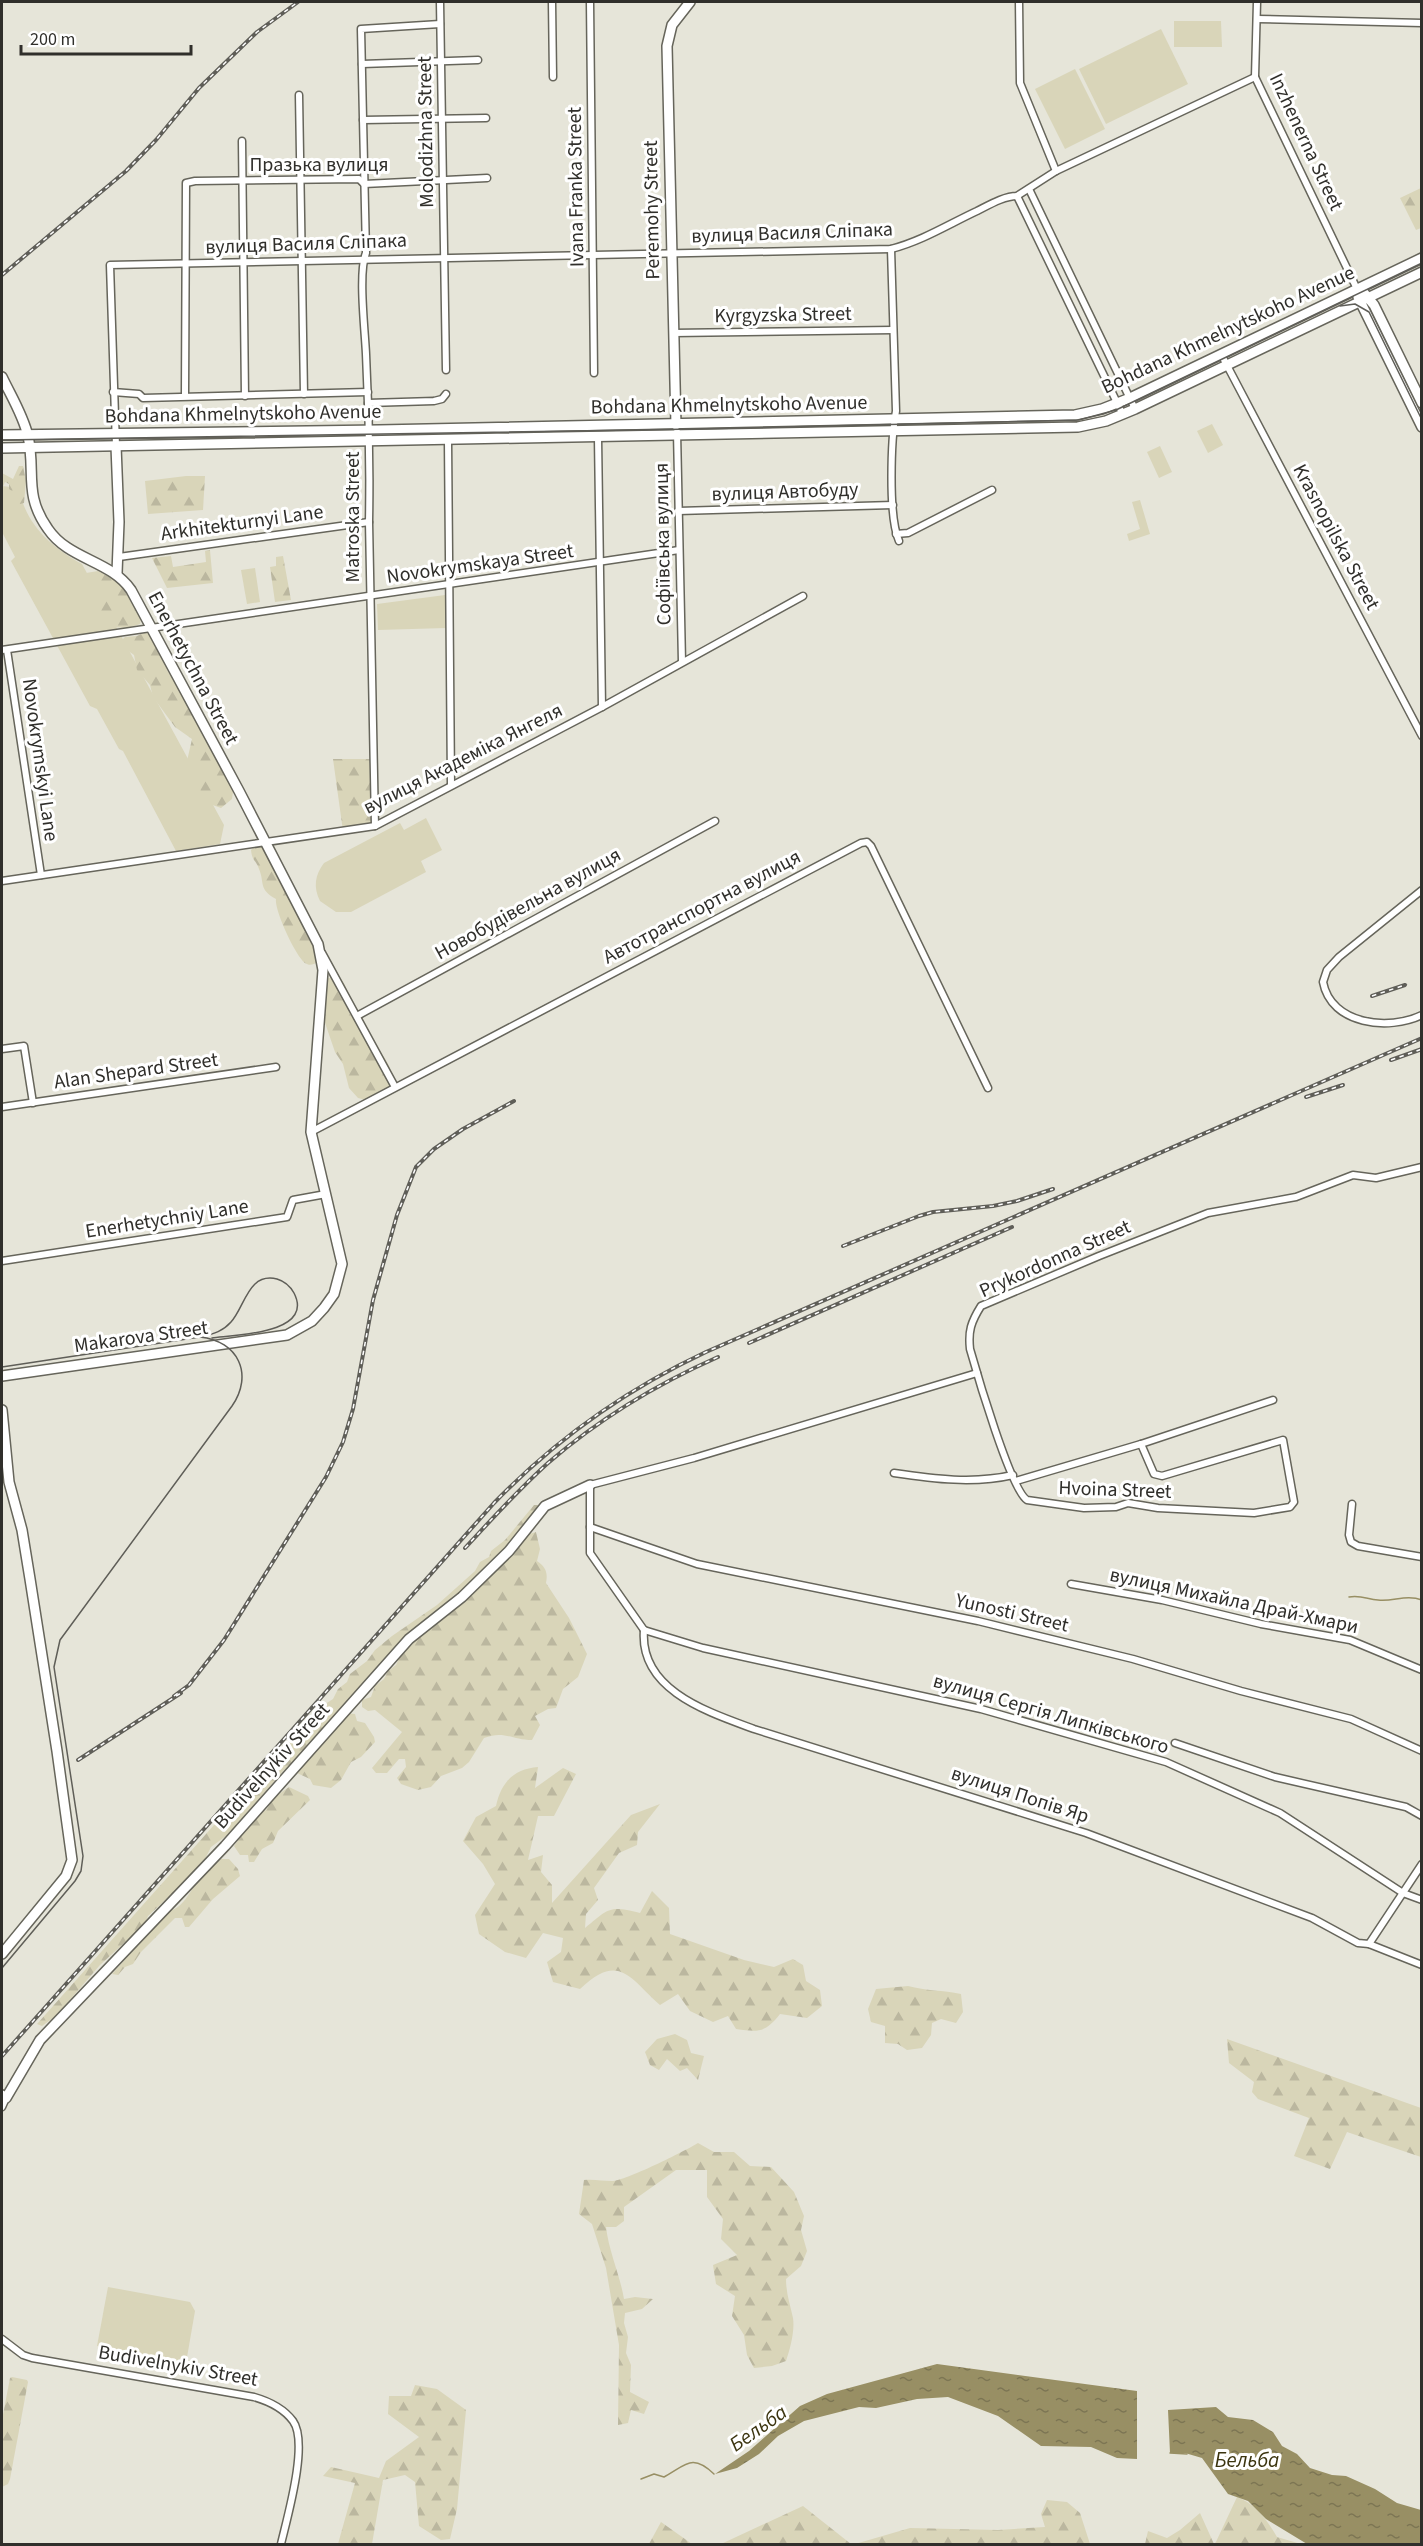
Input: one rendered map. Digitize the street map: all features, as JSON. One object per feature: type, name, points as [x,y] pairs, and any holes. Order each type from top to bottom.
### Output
[{"type":"main road","name":"Peremohy Street","points":[[676,424],[667,46],[672,25],[690,2]]},
{"type":"main road","name":"Bohdana Khmelnytskoho Avenue","points":[[2,435],[1066,416],[1091,412],[1117,404],[1422,258]]},
{"type":"main road","name":"Bohdana Khmelnytskoho Avenue","points":[[2,448],[1069,428],[1100,423],[1123,415],[1422,272]]},
{"type":"main road","points":[[1358,289],[1369,297],[1422,403]]},
{"type":"main road","points":[[1358,289],[1359,302],[1422,427]]},
{"type":"main road","points":[[1393,369],[1403,364]]},
{"type":"main road","points":[[2,377],[28,434]]},
{"type":"main road","name":"Enerhetychna Street","points":[[28,434],[31,491],[39,514],[48,530],[65,548],[117,573],[131,590],[318,944],[323,970],[311,1132],[342,1264],[334,1294],[324,1308],[312,1322],[287,1335]]},
{"type":"main road","points":[[116,446],[119,557],[117,573]]},
{"type":"main road","name":"Makarova Street","points":[[2,1376],[287,1335]]},
{"type":"main road","points":[[2,1410],[9,1482],[27,1559],[72,1860],[66,1876],[2,1954]]},
{"type":"main road","name":"Budivelnykiv Street","points":[[3,2100],[40,2040],[225,1846],[408,1639],[462,1597],[501,1559],[535,1520],[544,1506],[590,1485]]},
{"type":"street","name":"Molodizhna Street","points":[[440,2],[446,256],[446,370]]},
{"type":"street","points":[[552,2],[553,78]]},
{"type":"street","name":"Ivana Franka Street","points":[[590,2],[594,373]]},
{"type":"street","points":[[1019,2],[1020,83],[1056,171]]},
{"type":"street","name":"Inzhenerna Street","points":[[1257,2],[1255,77],[1358,289]]},
{"type":"street","points":[[1257,20],[1422,24]]},
{"type":"street","name":"Matroska Street","points":[[375,826],[369,430],[363,260],[366,253],[361,29],[440,24]]},
{"type":"street","points":[[362,64],[478,60]]},
{"type":"street","name":"вулиця Василя Сліпака","points":[[113,392],[110,265],[300,262],[446,256],[891,249],[907,244],[990,204],[1017,196],[1056,171],[1255,77]]},
{"type":"street","points":[[299,95],[304,394]]},
{"type":"street","points":[[363,120],[486,118]]},
{"type":"street","points":[[242,141],[245,396]]},
{"type":"street","name":"Празька вулиця","points":[[185,264],[186,183],[359,179],[364,184],[487,178]]},
{"type":"street","points":[[1029,189],[1135,409]]},
{"type":"street","points":[[1017,196],[1123,415]]},
{"type":"street","points":[[891,249],[896,411],[892,432],[897,538],[992,490]]},
{"type":"street","points":[[185,264],[185,395]]},
{"type":"street","name":"Kyrgyzska Street","points":[[674,333],[893,330]]},
{"type":"street","name":"Krasnopilska Street","points":[[1221,354],[1422,736]]},
{"type":"street","points":[[116,446],[113,392],[139,394],[143,398],[185,395],[245,396],[368,392]]},
{"type":"street","points":[[368,403],[434,401],[442,399],[446,394]]},
{"type":"street","name":"Софіївська вулиця","points":[[676,424],[682,662]]},
{"type":"street","points":[[598,438],[602,707]]},
{"type":"street","points":[[448,441],[451,785]]},
{"type":"street","name":"вулиця Автобуду","points":[[678,511],[894,505]]},
{"type":"street","name":"Arkhitekturnyi Lane","points":[[119,557],[369,522]]},
{"type":"street","name":"Novokrymskaya Street","points":[[4,650],[679,550]]},
{"type":"street","name":"вулиця Академіка Янгеля","points":[[2,881],[375,826],[602,707],[803,596]]},
{"type":"street","name":"Novokrymskyi Lane","points":[[4,650],[41,875]]},
{"type":"street","name":"Новобудівельна вулиця","points":[[357,1016],[715,821]]},
{"type":"street","name":"Автотранспортна вулиця","points":[[311,1132],[861,843],[867,842],[871,846],[988,1088]]},
{"type":"street","points":[[1422,890],[1339,957],[1327,970],[1323,982],[1331,1003],[1357,1019],[1399,1024],[1422,1015]]},
{"type":"street","name":"Enerhetychna Street","points":[[318,944],[394,1087]]},
{"type":"street","points":[[2,1048],[24,1046],[33,1103]]},
{"type":"street","name":"Alan Shepard Street","points":[[2,1107],[276,1066]]},
{"type":"street","name":"Prykordonna Street","points":[[1014,1478],[977,1373],[968,1334],[972,1321],[981,1306],[1088,1260],[1208,1213],[1296,1197],[1353,1175],[1376,1178],[1422,1167]]},
{"type":"street","name":"Enerhetychniy Lane","points":[[2,1262],[287,1217],[293,1200],[326,1194]]},
{"type":"street","points":[[644,1630],[590,1553],[590,1485],[694,1458],[977,1373]]},
{"type":"street","points":[[894,1473],[944,1480],[1014,1478],[1141,1444],[1273,1400]]},
{"type":"street","name":"Hvoina Street","points":[[1014,1478],[1022,1497],[1027,1500],[1084,1508],[1116,1507],[1128,1503],[1158,1508],[1254,1513],[1290,1507],[1294,1502],[1283,1440],[1162,1476],[1154,1474],[1141,1444]]},
{"type":"street","points":[[1352,1504],[1349,1535],[1351,1542],[1358,1546],[1422,1557]]},
{"type":"street","name":"Yunosti Street","points":[[590,1527],[697,1564],[978,1621],[1133,1659],[1351,1719],[1422,1750]]},
{"type":"street","name":"вулиця Михайла Драй-Хмари","points":[[1071,1584],[1162,1600],[1262,1624],[1350,1640],[1422,1670]]},
{"type":"street","name":"вулиця Сергія Липківського","points":[[644,1630],[703,1648],[981,1708],[1166,1762],[1280,1813],[1403,1893],[1422,1900]]},
{"type":"street","name":"вулиця Попів Яр","points":[[644,1630],[642,1647],[653,1669],[674,1693],[704,1710],[765,1732],[1086,1833],[1312,1917],[1358,1943],[1369,1944],[1422,1965]]},
{"type":"street","name":"вулиця Сергія Липківського","points":[[1175,1743],[1275,1777],[1406,1807],[1422,1816]]},
{"type":"street","points":[[1369,1944],[1422,1864]]},
{"type":"street","name":"Budivelnykiv Street","points":[[2,2339],[23,2355],[32,2358],[254,2397],[277,2407],[294,2422],[299,2445],[281,2544]]},
{"type":"green space","points":[[1174,21],[1221,21],[1222,47],[1174,47]]},
{"type":"green space","points":[[1161,29],[1188,84],[1106,124],[1079,69]]},
{"type":"green space","points":[[1075,69],[1105,129],[1065,149],[1035,89]]},
{"type":"green space","points":[[1421,188],[1421,228],[1416,230],[1400,198]]},
{"type":"green space","points":[[1212,424],[1223,445],[1208,453],[1197,431]]},
{"type":"green space","points":[[1160,446],[1172,472],[1159,478],[1147,452]]},
{"type":"green space","points":[[19,466],[23,466],[26,481],[24,503],[20,504],[17,501],[17,495],[9,489],[9,484],[5,482],[2,489],[2,473],[13,479]]},
{"type":"green space","points":[[205,476],[203,510],[148,514],[145,481]]},
{"type":"green space","points":[[2,486],[19,488],[27,513],[41,533],[60,550],[82,564],[224,825],[220,844],[176,851],[123,751],[119,749],[97,709],[90,706],[11,561],[15,557],[2,532]]},
{"type":"green space","points":[[1140,500],[1150,534],[1129,541],[1127,534],[1140,529],[1132,502]]},
{"type":"green space","points":[[210,550],[213,583],[167,588],[152,558],[171,556],[173,567],[206,562],[205,551]]},
{"type":"green space","points":[[283,556],[291,600],[275,602],[270,567],[276,566],[276,557]]},
{"type":"green space","points":[[255,568],[260,602],[247,604],[241,570]]},
{"type":"green space","points":[[98,571],[120,583],[141,618],[140,624],[128,628],[109,627],[102,621],[95,592],[84,576],[86,573]]},
{"type":"green space","points":[[445,595],[446,628],[378,630],[377,604]]},
{"type":"green space","points":[[145,632],[151,635],[167,670],[192,711],[231,786],[232,799],[221,808],[204,802],[195,774],[187,761],[192,739],[175,727],[153,697],[150,685],[137,670],[134,655],[127,650],[122,640],[125,637],[137,636]]},
{"type":"green space","points":[[333,759],[373,759],[375,826],[343,831]]},
{"type":"green space","points":[[426,818],[442,850],[421,861],[426,872],[351,912],[336,912],[320,901],[316,891],[316,881],[324,863],[400,823],[404,830]]},
{"type":"green space","points":[[263,845],[310,925],[318,962],[314,964],[305,963],[296,952],[282,923],[276,899],[264,889],[261,874],[251,850],[255,846]]},
{"type":"green space","points":[[332,977],[341,979],[347,992],[350,1014],[354,1019],[363,1021],[392,1073],[391,1086],[366,1100],[358,1098],[349,1088],[343,1064],[335,1052],[323,1017],[326,979]]},
{"type":"green space","points":[[534,1505],[538,1505],[536,1512],[506,1549],[463,1592],[454,1595],[439,1611],[410,1632],[306,1746],[291,1766],[284,1770],[230,1833],[211,1847],[205,1859],[148,1916],[145,1924],[100,1965],[56,2016],[42,2026],[37,2024],[214,1825],[222,1821],[293,1737],[322,1706],[333,1699],[338,1689],[347,1682],[350,1674],[367,1661],[375,1650],[437,1605],[475,1571],[480,1562],[489,1557],[491,1551],[505,1540]]},
{"type":"green space","points":[[536,1532],[540,1549],[537,1561],[546,1570],[546,1583],[569,1618],[587,1654],[578,1677],[563,1689],[556,1708],[548,1709],[535,1716],[540,1725],[532,1740],[503,1735],[484,1738],[469,1762],[462,1768],[441,1776],[431,1787],[418,1790],[401,1784],[397,1778],[406,1767],[405,1759],[399,1759],[387,1773],[376,1773],[372,1768],[402,1732],[375,1710],[368,1711],[362,1707],[362,1700],[371,1697],[375,1686],[396,1665],[402,1652],[412,1645],[416,1638],[452,1611],[508,1559],[518,1544],[529,1534]]},
{"type":"green space","points":[[346,1713],[355,1714],[357,1721],[365,1723],[375,1742],[361,1757],[351,1762],[341,1780],[331,1788],[313,1785],[310,1779],[297,1773]]},
{"type":"green space","points":[[538,1767],[535,1788],[563,1768],[576,1774],[554,1816],[538,1816],[528,1860],[543,1855],[541,1872],[552,1885],[552,1903],[631,1815],[660,1804],[638,1832],[637,1845],[619,1853],[594,1888],[598,1900],[586,1914],[585,1928],[610,1910],[621,1909],[640,1913],[652,1891],[669,1908],[670,1934],[744,1960],[774,1967],[793,1959],[803,1965],[806,1981],[820,1990],[822,2006],[807,2018],[780,2014],[770,2025],[761,2030],[736,2029],[728,2016],[713,2022],[690,2011],[678,1994],[660,2005],[631,1978],[614,1970],[593,1978],[580,1989],[553,1982],[547,1962],[561,1952],[563,1938],[543,1933],[526,1958],[505,1952],[479,1934],[475,1915],[495,1884],[483,1864],[463,1841],[476,1817],[496,1806],[501,1790],[510,1778],[522,1771]]},
{"type":"green space","points":[[289,1787],[308,1796],[310,1800],[278,1831],[273,1843],[262,1849],[254,1862],[249,1862],[248,1855],[240,1855],[234,1846],[257,1815],[266,1810],[273,1798]]},
{"type":"green space","points":[[221,1859],[229,1859],[238,1869],[240,1876],[213,1899],[189,1927],[185,1927],[182,1918],[175,1918],[141,1952],[133,1964],[125,1967],[118,1975],[112,1974],[169,1911],[180,1906],[202,1875]]},
{"type":"green space","points":[[908,1986],[961,1994],[963,2012],[956,2023],[941,2019],[932,2023],[931,2035],[922,2048],[907,2050],[898,2044],[885,2043],[885,2026],[871,2022],[868,2009],[876,1989]]},
{"type":"green space","points":[[675,2034],[687,2040],[691,2053],[704,2056],[698,2080],[687,2068],[680,2071],[667,2059],[659,2070],[650,2065],[645,2052],[657,2039]]},
{"type":"green space","points":[[1227,2039],[1421,2108],[1421,2157],[1347,2132],[1330,2169],[1294,2156],[1309,2118],[1258,2099],[1252,2092],[1254,2082],[1229,2063]]},
{"type":"green space","points":[[698,2143],[714,2152],[734,2152],[750,2166],[771,2167],[794,2192],[804,2216],[801,2230],[807,2251],[801,2266],[786,2279],[793,2318],[793,2334],[789,2351],[786,2361],[772,2366],[754,2368],[747,2355],[744,2335],[732,2316],[735,2296],[716,2284],[713,2265],[737,2255],[721,2239],[723,2219],[707,2197],[707,2170],[676,2170],[624,2207],[624,2221],[616,2227],[606,2227],[624,2299],[635,2297],[653,2299],[642,2309],[625,2313],[624,2323],[628,2337],[626,2353],[631,2365],[630,2392],[649,2402],[644,2414],[631,2410],[628,2423],[618,2425],[619,2345],[606,2268],[592,2224],[579,2214],[584,2180],[619,2180]]},
{"type":"green space","points":[[108,2287],[190,2302],[195,2311],[186,2363],[97,2346]]},
{"type":"green space","points":[[12,2377],[28,2382],[10,2479],[8,2484],[2,2487],[2,2420]]},
{"type":"green space","points":[[415,2385],[437,2389],[466,2410],[457,2509],[450,2539],[441,2540],[419,2526],[415,2482],[405,2475],[383,2480],[372,2544],[338,2544],[355,2483],[323,2476],[331,2467],[379,2478],[386,2461],[419,2437],[388,2414],[389,2396],[411,2396]]},
{"type":"green space","points":[[1237,2497],[1260,2513],[1277,2537],[1301,2544],[1215,2544]]},
{"type":"green space","points":[[1047,2500],[1067,2502],[1080,2513],[1090,2544],[855,2544],[910,2528],[998,2530],[1045,2527],[1041,2514]]},
{"type":"green space","points":[[803,2506],[851,2544],[721,2544]]},
{"type":"green space","points":[[1200,2513],[1214,2544],[1145,2544],[1148,2531],[1167,2538]]},
{"type":"green space","points":[[661,2522],[692,2544],[649,2544]]},
{"type":"water","name":"Бельба","points":[[937,2364],[1137,2391],[1137,2459],[1117,2458],[1091,2447],[1041,2446],[998,2416],[948,2397],[917,2399],[876,2408],[859,2407],[804,2421],[778,2436],[759,2454],[737,2468],[715,2474],[749,2451],[800,2406],[827,2394]]},
{"type":"water","name":"Бельба","points":[[1216,2407],[1228,2417],[1253,2420],[1273,2432],[1282,2446],[1297,2454],[1310,2468],[1332,2475],[1346,2476],[1375,2489],[1397,2503],[1421,2510],[1421,2544],[1307,2544],[1266,2519],[1248,2501],[1228,2494],[1202,2458],[1185,2453],[1170,2453],[1168,2410]]},
{"type":"waterway","points":[[1349,1597],[1374,1600],[1410,1598],[1422,1600]]},
{"type":"waterway","name":"Бельба","points":[[1170,2453],[1187,2454]]},
{"type":"waterway","name":"Бельба","points":[[641,2479],[654,2474],[664,2477],[689,2463],[700,2464],[714,2474]]},
{"type":"tram line","points":[[2,440],[695,429],[1079,420],[1116,410],[1422,263]]},
{"type":"tram line","points":[[1340,306],[1355,304],[1369,312],[1422,420]]},
{"type":"tram line","points":[[203,1336],[218,1332],[228,1325],[236,1316],[248,1292],[260,1281],[267,1278],[280,1280],[287,1284],[294,1293],[297,1307],[293,1317],[283,1324],[269,1330],[212,1338]]},
{"type":"tram line","points":[[2,1367],[200,1337],[213,1340],[233,1352],[242,1371],[242,1382],[232,1406],[60,1640],[54,1667],[83,1856],[81,1871],[2,1968]]},
{"type":"railway","points":[[2,275],[126,171],[156,140],[199,88],[257,32],[298,2]]},
{"type":"railway","points":[[1372,996],[1405,985]]},
{"type":"railway","points":[[2,2056],[494,1503],[542,1458],[593,1418],[647,1383],[706,1352],[1422,1038]]},
{"type":"railway","points":[[1391,1060],[1422,1049]]},
{"type":"railway","points":[[1306,1097],[1343,1085]]},
{"type":"railway","points":[[174,1696],[189,1685],[224,1640],[326,1477],[343,1442],[353,1409],[373,1300],[397,1215],[416,1167],[434,1149],[463,1129],[514,1101]]},
{"type":"railway","points":[[843,1246],[933,1212],[993,1206],[1053,1189]]},
{"type":"railway","points":[[749,1343],[1012,1227]]},
{"type":"railway","points":[[465,1548],[537,1473],[567,1447],[629,1404],[718,1357]]},
{"type":"railway","points":[[78,1760],[181,1693]]}]
